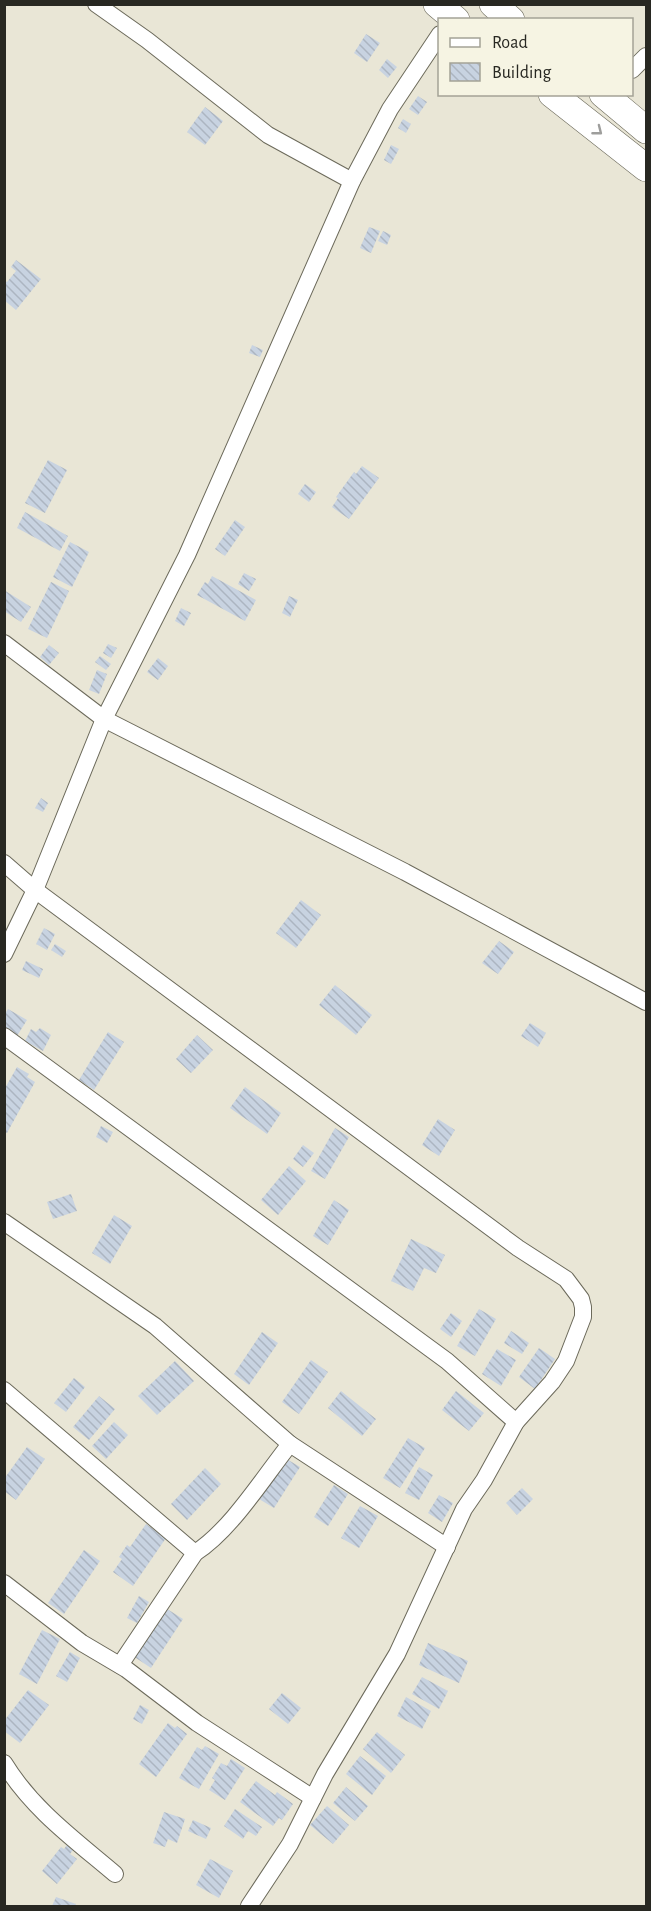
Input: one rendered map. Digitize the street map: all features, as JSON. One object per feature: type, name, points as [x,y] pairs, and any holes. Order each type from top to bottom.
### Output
[{"type":"highway","points":[[493,4],[509,18]]},
{"type":"highway","points":[[555,96],[646,168]]},
{"type":"highway","points":[[604,96],[646,130]]},
{"type":"street","points":[[96,4],[147,40],[268,135],[352,181]]},
{"type":"street","points":[[4,954],[34,890],[104,719],[187,555],[352,181],[390,109],[438,33]]},
{"type":"street","points":[[633,69],[646,56]]},
{"type":"street","points":[[4,643],[104,719],[405,872],[646,1002]]},
{"type":"street","points":[[4,863],[34,890],[518,1248],[566,1279],[581,1299],[583,1307],[583,1317],[566,1361],[552,1382],[516,1422],[484,1480],[464,1509],[397,1654],[325,1774],[290,1845],[249,1906]]},
{"type":"street","points":[[4,1036],[447,1361],[516,1422]]},
{"type":"street","points":[[4,1222],[155,1326],[290,1444],[447,1547]]},
{"type":"street","points":[[4,1390],[195,1553]]},
{"type":"street","points":[[120,1665],[195,1553],[210,1544],[290,1444]]},
{"type":"street","points":[[4,1583],[82,1643],[120,1665],[197,1723],[313,1798]]},
{"type":"street","points":[[4,1763],[16,1782],[37,1806],[115,1874]]},
{"type":"building","points":[[366,34],[380,43],[367,62],[354,53]]},
{"type":"building","points":[[387,59],[397,67],[388,78],[379,70]]},
{"type":"building","points":[[418,96],[427,102],[418,115],[409,109]]},
{"type":"building","points":[[205,107],[223,121],[205,145],[187,132]]},
{"type":"building","points":[[403,119],[411,124],[406,133],[398,128]]},
{"type":"building","points":[[391,145],[399,149],[391,164],[384,160]]},
{"type":"building","points":[[369,227],[380,231],[371,253],[360,248]]},
{"type":"building","points":[[383,231],[391,235],[387,245],[378,241]]},
{"type":"building","points":[[16,260],[41,279],[16,310],[4,300],[4,280],[7,282],[16,271],[11,267]]},
{"type":"building","points":[[252,345],[263,350],[260,357],[249,353]]},
{"type":"building","points":[[48,460],[67,470],[45,513],[25,503]]},
{"type":"building","points":[[362,466],[379,478],[349,519],[332,507],[338,498],[336,497],[354,472],[356,474]]},
{"type":"building","points":[[305,484],[316,492],[309,502],[298,494]]},
{"type":"building","points":[[25,512],[68,536],[60,551],[17,528]]},
{"type":"building","points":[[235,520],[245,527],[225,556],[215,549]]},
{"type":"building","points":[[70,542],[89,552],[72,587],[53,577]]},
{"type":"building","points":[[244,573],[256,579],[249,591],[238,584]]},
{"type":"building","points":[[212,576],[256,600],[245,621],[197,595],[205,582],[208,584]]},
{"type":"building","points":[[51,582],[69,591],[47,638],[28,629]]},
{"type":"building","points":[[4,590],[31,607],[21,622],[4,611]]},
{"type":"building","points":[[289,596],[298,600],[290,617],[282,613]]},
{"type":"building","points":[[181,608],[191,613],[184,626],[175,621]]},
{"type":"building","points":[[108,644],[117,648],[111,658],[103,653]]},
{"type":"building","points":[[49,645],[59,653],[49,665],[40,657]]},
{"type":"building","points":[[100,656],[111,664],[106,670],[95,662]]},
{"type":"building","points":[[158,658],[168,666],[158,680],[147,672]]},
{"type":"building","points":[[97,670],[107,674],[99,694],[89,690]]},
{"type":"building","points":[[41,798],[48,803],[43,812],[35,808]]},
{"type":"building","points":[[301,900],[321,915],[296,948],[276,933]]},
{"type":"building","points":[[44,928],[55,934],[47,950],[36,944]]},
{"type":"building","points":[[499,941],[514,952],[498,974],[482,963]]},
{"type":"building","points":[[55,944],[66,951],[62,957],[51,950]]},
{"type":"building","points":[[26,961],[43,969],[39,978],[22,970]]},
{"type":"building","points":[[335,985],[372,1015],[356,1035],[319,1005]]},
{"type":"building","points":[[8,1009],[27,1020],[17,1036],[4,1028],[4,1015]]},
{"type":"building","points":[[530,1023],[546,1033],[538,1047],[521,1036]]},
{"type":"building","points":[[40,1028],[51,1035],[43,1051],[25,1041],[31,1029],[36,1032]]},
{"type":"building","points":[[108,1032],[124,1042],[94,1090],[79,1080]]},
{"type":"building","points":[[197,1035],[213,1050],[191,1073],[176,1059]]},
{"type":"building","points":[[17,1067],[29,1074],[27,1077],[35,1082],[7,1133],[4,1132],[4,1090]]},
{"type":"building","points":[[245,1087],[281,1113],[267,1134],[230,1108]]},
{"type":"building","points":[[438,1119],[455,1130],[439,1156],[422,1145]]},
{"type":"building","points":[[101,1126],[113,1132],[107,1143],[96,1137]]},
{"type":"building","points":[[335,1128],[349,1137],[325,1179],[311,1171]]},
{"type":"building","points":[[303,1145],[314,1153],[303,1167],[293,1159]]},
{"type":"building","points":[[289,1166],[306,1181],[278,1215],[261,1200]]},
{"type":"building","points":[[71,1194],[77,1211],[53,1219],[47,1202]]},
{"type":"building","points":[[334,1200],[349,1210],[328,1245],[313,1236]]},
{"type":"building","points":[[114,1215],[132,1226],[110,1264],[92,1253]]},
{"type":"building","points":[[411,1239],[445,1255],[436,1273],[424,1268],[413,1291],[391,1281]]},
{"type":"building","points":[[479,1309],[496,1319],[475,1356],[457,1346]]},
{"type":"building","points":[[451,1313],[462,1321],[451,1337],[440,1329]]},
{"type":"building","points":[[511,1331],[529,1343],[522,1354],[504,1343]]},
{"type":"building","points":[[262,1332],[278,1343],[249,1385],[234,1374]]},
{"type":"building","points":[[539,1348],[555,1359],[535,1389],[519,1377]]},
{"type":"building","points":[[497,1349],[516,1360],[501,1386],[482,1374]]},
{"type":"building","points":[[311,1360],[328,1372],[299,1414],[282,1402]]},
{"type":"building","points":[[175,1361],[194,1381],[157,1415],[138,1396]]},
{"type":"building","points":[[74,1378],[85,1387],[66,1412],[54,1403]]},
{"type":"building","points":[[341,1391],[376,1419],[362,1436],[328,1408]]},
{"type":"building","points":[[456,1391],[484,1413],[469,1431],[442,1410]]},
{"type":"building","points":[[99,1396],[115,1409],[89,1440],[73,1427]]},
{"type":"building","points":[[114,1422],[128,1435],[106,1459],[92,1446]]},
{"type":"building","points":[[408,1438],[425,1448],[400,1488],[383,1478]]},
{"type":"building","points":[[27,1447],[45,1459],[16,1500],[4,1491],[4,1479]]},
{"type":"building","points":[[285,1458],[300,1467],[274,1508],[259,1499]]},
{"type":"building","points":[[419,1467],[433,1475],[419,1500],[405,1493]]},
{"type":"building","points":[[205,1468],[221,1484],[187,1520],[171,1504]]},
{"type":"building","points":[[334,1485],[348,1494],[328,1526],[314,1517]]},
{"type":"building","points":[[522,1488],[533,1499],[517,1515],[506,1503]]},
{"type":"building","points":[[439,1495],[453,1503],[442,1522],[428,1513]]},
{"type":"building","points":[[360,1506],[378,1516],[359,1548],[341,1538]]},
{"type":"building","points":[[146,1524],[166,1538],[133,1586],[113,1572],[122,1559],[119,1557],[127,1545],[130,1547]]},
{"type":"building","points":[[84,1550],[100,1561],[64,1614],[48,1603]]},
{"type":"building","points":[[139,1596],[149,1602],[137,1623],[127,1618]]},
{"type":"building","points":[[164,1607],[183,1619],[151,1668],[133,1656]]},
{"type":"building","points":[[42,1630],[60,1639],[37,1684],[19,1674]]},
{"type":"building","points":[[428,1643],[468,1661],[459,1683],[419,1665]]},
{"type":"building","points":[[70,1652],[80,1658],[67,1682],[56,1676]]},
{"type":"building","points":[[422,1677],[448,1691],[439,1709],[412,1694]]},
{"type":"building","points":[[28,1690],[49,1705],[20,1743],[4,1731],[4,1721]]},
{"type":"building","points":[[282,1693],[301,1708],[288,1724],[269,1709]]},
{"type":"building","points":[[406,1697],[431,1711],[422,1729],[397,1716]]},
{"type":"building","points":[[140,1705],[149,1710],[142,1724],[133,1719]]},
{"type":"building","points":[[168,1723],[175,1728],[177,1726],[187,1734],[156,1777],[139,1764]]},
{"type":"building","points":[[377,1732],[405,1755],[391,1773],[363,1749]]},
{"type":"building","points":[[205,1746],[219,1754],[199,1789],[179,1778],[197,1747],[202,1750]]},
{"type":"building","points":[[360,1756],[386,1776],[372,1795],[346,1774]]},
{"type":"building","points":[[231,1759],[245,1768],[225,1800],[209,1790],[215,1780],[212,1778],[221,1763],[227,1766]]},
{"type":"building","points":[[256,1781],[275,1795],[277,1792],[293,1804],[282,1820],[279,1818],[273,1826],[240,1802]]},
{"type":"building","points":[[346,1787],[368,1806],[355,1821],[333,1803]]},
{"type":"building","points":[[327,1806],[349,1825],[333,1844],[310,1825]]},
{"type":"building","points":[[235,1809],[262,1827],[256,1836],[248,1831],[243,1839],[224,1826]]},
{"type":"building","points":[[164,1812],[185,1819],[177,1843],[168,1839],[165,1847],[153,1843]]},
{"type":"building","points":[[193,1820],[211,1828],[206,1839],[188,1831]]},
{"type":"building","points":[[67,1845],[73,1850],[70,1854],[77,1859],[57,1884],[42,1871],[61,1847],[64,1849]]},
{"type":"building","points":[[210,1859],[233,1871],[219,1898],[196,1885]]},
{"type":"building","points":[[56,1897],[76,1904],[75,1906],[52,1906]]}]
